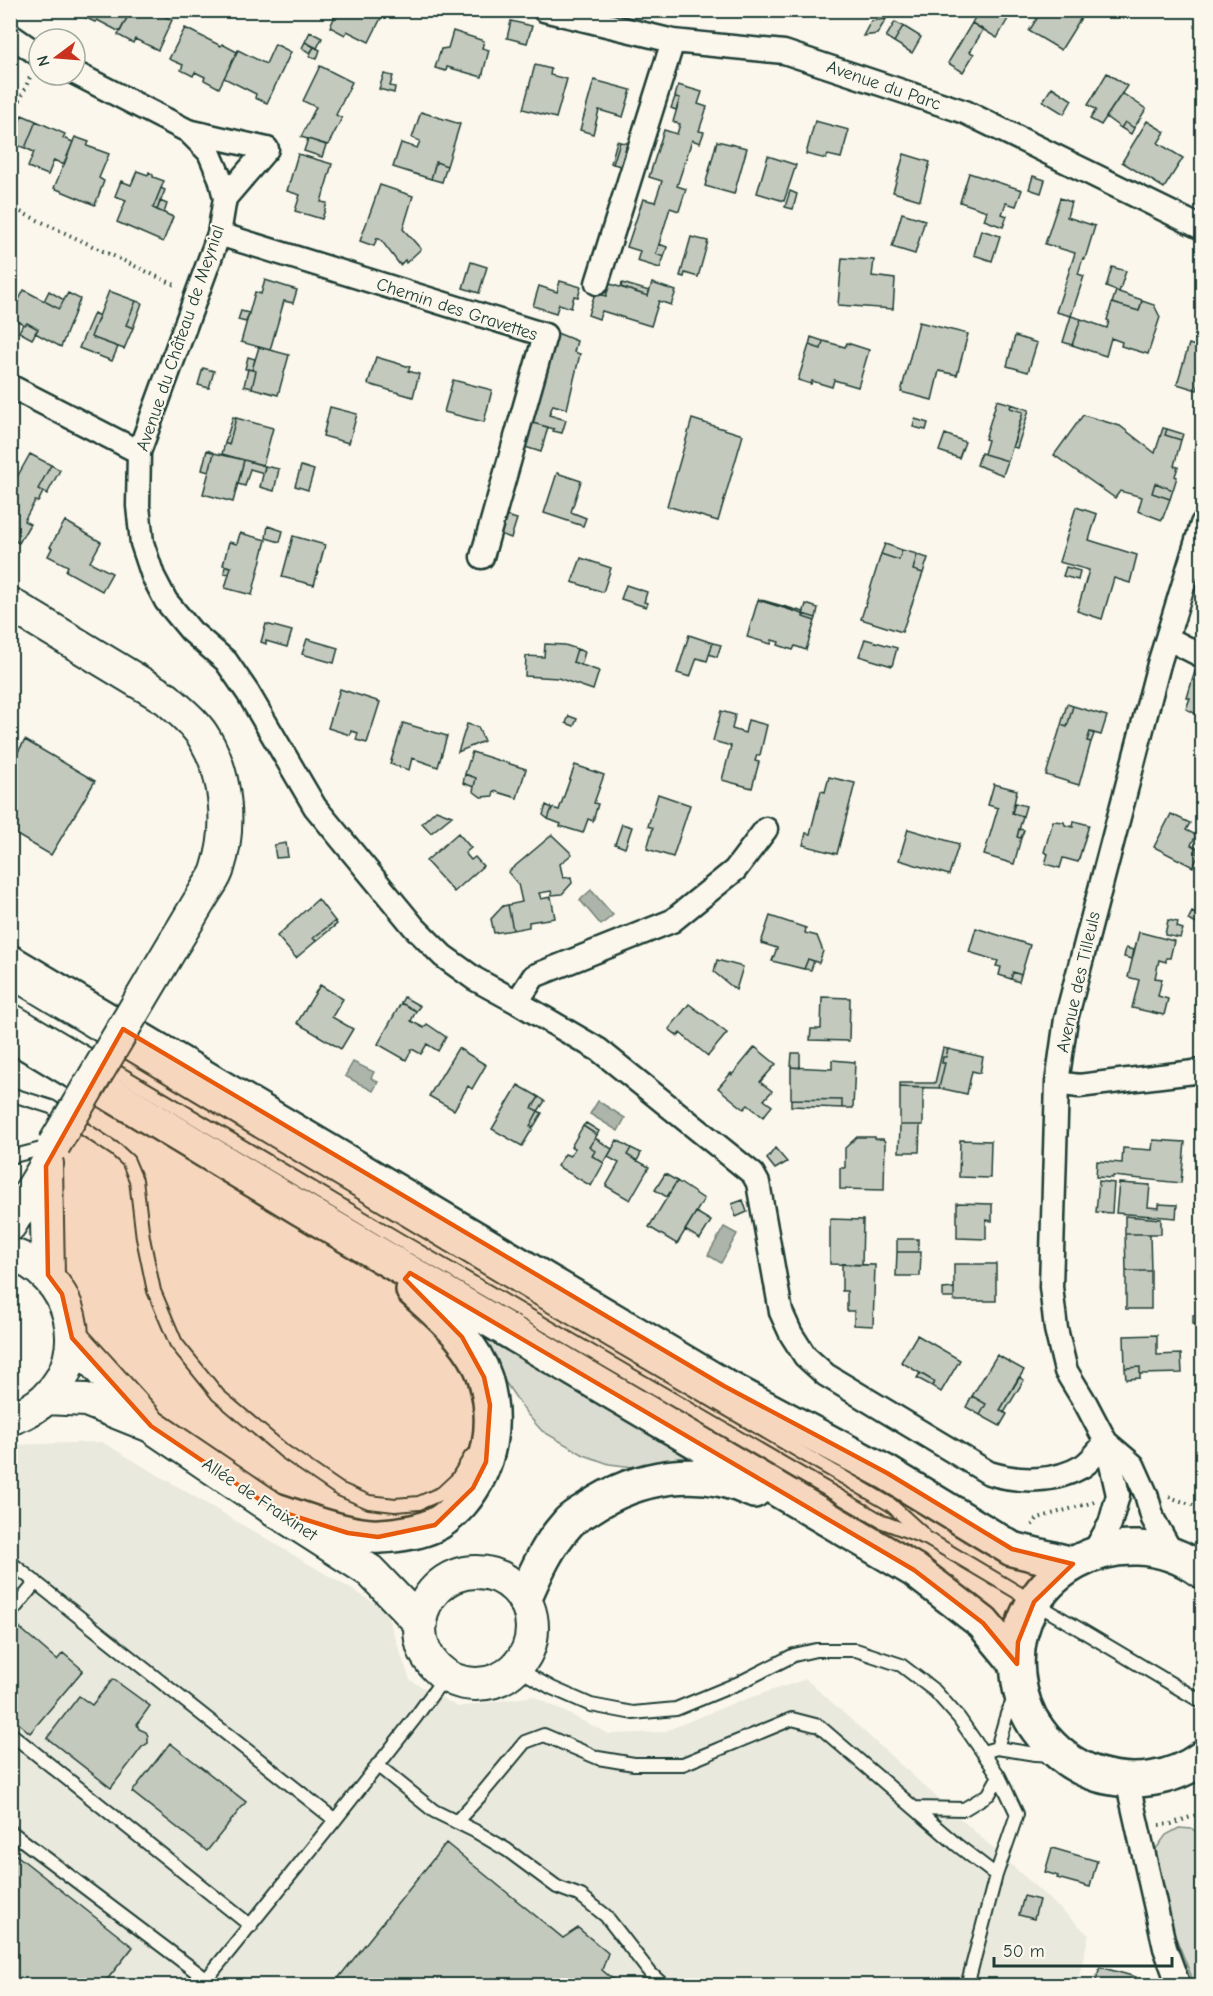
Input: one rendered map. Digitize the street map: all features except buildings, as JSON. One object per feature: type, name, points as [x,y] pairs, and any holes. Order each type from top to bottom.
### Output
[{"type":"main road","points":[[10,962],[724,1386],[886,1473],[1012,1549],[1082,1559]]},
{"type":"main road","points":[[10,1033],[300,1208],[914,1570],[983,1623],[1018,1676]]},
{"type":"main road","points":[[274,1510],[348,1533],[378,1537],[410,1533],[435,1525],[455,1510],[473,1488],[486,1462],[491,1437],[490,1405],[484,1377],[462,1337],[412,1289],[300,1208]]},
{"type":"main road","points":[[524,1599],[544,1554],[568,1522],[598,1502],[624,1489],[663,1477],[703,1476],[740,1484],[914,1570]]},
{"type":"main road","points":[[1202,1759],[1165,1776],[1146,1780],[1127,1780],[1091,1773],[1060,1755],[1034,1725],[1025,1707],[1018,1676],[1018,1642],[1024,1622],[1034,1602],[1058,1574],[1082,1559],[1112,1549],[1133,1547],[1153,1549],[1173,1555],[1203,1571]]},
{"type":"street","name":"Avenue du Parc","points":[[544,10],[673,41],[784,52],[965,112],[1203,228]]},
{"type":"street","points":[[10,35],[27,55]]},
{"type":"street","points":[[597,283],[673,41]]},
{"type":"street","name":"Avenue du Château de Meynial","points":[[87,79],[188,131],[208,152],[220,178],[225,198],[219,234],[139,452],[138,506],[142,543],[153,576],[166,601],[191,631],[226,661],[248,693],[315,807],[414,927],[443,956],[475,980],[599,1050],[753,1174],[758,1183],[781,1312],[791,1334],[806,1356],[826,1375],[989,1473],[1008,1478],[1029,1480],[1054,1477],[1083,1466],[1106,1442]]},
{"type":"street","points":[[188,131],[267,149],[225,198]]},
{"type":"street","name":"Chemin des Gravettes","points":[[219,234],[545,335],[483,556]]},
{"type":"street","points":[[10,386],[139,452]]},
{"type":"street","name":"Avenue des Tilleuls","points":[[1082,1559],[1110,1524],[1118,1495],[1106,1442],[1066,1371],[1056,1329],[1051,1287],[1057,1083],[1066,1019],[1159,664],[1203,524]]},
{"type":"street","points":[[10,604],[167,699],[189,719],[205,738],[216,762],[222,785],[225,813],[224,842],[218,870],[10,1225]]},
{"type":"street","points":[[1167,638],[1203,656]]},
{"type":"street","points":[[517,1002],[534,975],[672,921],[735,870],[766,829]]},
{"type":"street","points":[[1057,1083],[1079,1086],[1203,1071]]},
{"type":"street","points":[[48,1275],[50,1156]]},
{"type":"street","points":[[10,1254],[24,1258],[48,1275],[62,1294],[70,1315],[72,1338],[69,1360],[60,1381],[46,1398],[27,1413],[10,1419]]},
{"type":"street","name":"Allée de Fraixinet","points":[[72,1338],[151,1426]]},
{"type":"street","name":"Allée de Fraixinet","points":[[46,1398],[86,1400],[151,1426],[274,1510],[370,1571]]},
{"type":"street","name":"Avenue des Tilleuls","points":[[1106,1442],[1133,1465],[1146,1494],[1153,1519],[1173,1555]]},
{"type":"street","points":[[370,1571],[438,1587]]},
{"type":"street","points":[[370,1571],[420,1624]]},
{"type":"street","points":[[484,1572],[500,1577],[514,1586],[524,1599],[531,1616],[532,1634],[527,1651],[516,1668],[491,1682],[476,1684],[460,1682],[446,1675],[426,1653],[420,1624],[426,1604],[438,1587],[452,1577],[484,1572]]},
{"type":"street","points":[[1127,1780],[1165,1948],[1179,1986]]},
{"type":"lane","points":[[10,982],[540,1300],[891,1505],[928,1539]]},
{"type":"lane","points":[[10,1008],[883,1522],[928,1539],[1203,1702]]},
{"type":"lane","points":[[10,1094],[51,1107],[116,1150],[128,1161],[136,1180],[143,1238],[154,1292],[176,1342],[218,1395],[285,1452],[339,1489],[369,1502],[395,1505],[419,1503],[442,1493],[457,1479],[469,1460],[480,1434],[478,1404]]},
{"type":"lane","points":[[10,1157],[50,1156]]},
{"type":"lane","points":[[442,1317],[459,1355]]},
{"type":"lane","points":[[10,1562],[335,1820]]},
{"type":"lane","points":[[10,1614],[36,1582]]},
{"type":"lane","points":[[516,1668],[552,1688],[591,1705],[633,1713],[676,1709],[739,1683],[794,1655],[816,1650],[856,1650],[902,1665],[935,1691],[959,1718],[999,1776],[1017,1814],[996,1875],[967,1986]]},
{"type":"lane","points":[[10,1831],[203,1982],[335,1820],[446,1675]]},
{"type":"lane","points":[[997,1748],[1018,1676]]},
{"type":"lane","points":[[456,1822],[525,1742],[544,1735],[598,1758],[634,1764],[683,1764],[792,1719],[819,1726],[957,1845],[996,1875]]},
{"type":"lane","points":[[10,1733],[250,1926]]},
{"type":"lane","points":[[983,1752],[997,1748],[1060,1755]]},
{"type":"lane","points":[[377,1766],[434,1811],[507,1850],[557,1887],[581,1896],[606,1916],[651,1974],[664,1986]]},
{"type":"lane","points":[[916,1809],[964,1809],[989,1794],[999,1776]]},
{"type":"path","points":[[10,123],[27,83]]},
{"type":"path","points":[[10,207],[197,295]]},
{"type":"path","points":[[1138,1828],[1171,1824],[1203,1813]]},
{"type":"highlighted area","points":[[123,1029],[724,1386],[887,1473],[1012,1549],[1073,1564],[1034,1602],[1018,1642],[1017,1664],[983,1623],[914,1570],[410,1273],[405,1279],[462,1337],[484,1377],[490,1405],[486,1462],[473,1488],[435,1525],[378,1537],[348,1533],[275,1510],[151,1426],[72,1338],[62,1294],[48,1275],[46,1166]]},
{"type":"shaded area","points":[[591,890],[613,915],[601,925],[580,900]]},
{"type":"shaded area","points":[[353,1062],[374,1072],[371,1078],[378,1082],[373,1091],[345,1076]]},
{"type":"shaded area","points":[[598,1101],[625,1118],[618,1131],[590,1114]]},
{"type":"shaded area","points":[[724,1227],[737,1234],[721,1263],[708,1255]]},
{"type":"shaded area","points":[[463,1315],[695,1459],[653,1466],[633,1467],[609,1464],[584,1455],[542,1431],[527,1414],[484,1351]]},
{"type":"shaded area","points":[[102,1442],[385,1609],[410,1680],[458,1707],[533,1696],[609,1734],[663,1732],[734,1703],[806,1679],[1089,1935],[1077,1985],[11,1985],[10,1445]]},
{"type":"shaded area","points":[[1179,1828],[1192,1829],[1202,1836],[1202,1985],[1195,1985],[1157,1891],[1153,1853],[1166,1835]]}]
